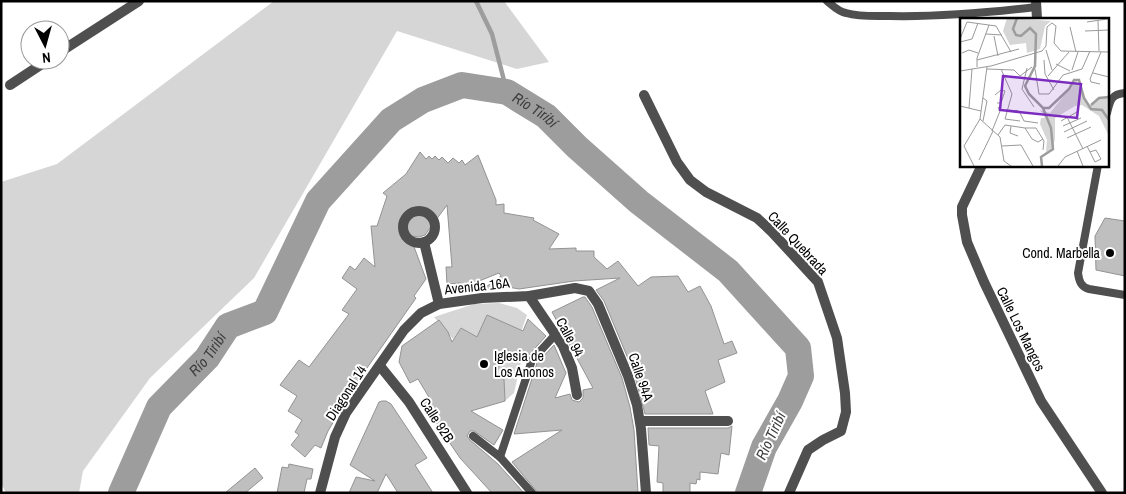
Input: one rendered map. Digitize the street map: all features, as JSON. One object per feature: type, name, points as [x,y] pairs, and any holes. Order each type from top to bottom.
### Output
[{"type":"street","points":[[70,46],[139,1]]},
{"type":"street","points":[[1036,4],[1037,18]]},
{"type":"street","points":[[10,85],[33,70]]},
{"type":"street","name":"Calle Quebrada","points":[[644,95],[676,162],[690,180],[706,192],[757,218],[818,282],[837,338],[846,412],[841,430],[808,450],[789,493]]},
{"type":"street","name":"Calle Los Mangos","points":[[982,166],[962,207],[967,242],[1041,401],[1102,493]]},
{"type":"street","points":[[424,242],[439,304]]},
{"type":"street","name":"Avenida 16A","points":[[380,366],[404,330],[421,314],[439,304],[482,298],[529,296],[575,288]]},
{"type":"street","name":"Calle 94A","points":[[575,288],[589,291],[598,304],[628,376],[640,420],[646,493]]},
{"type":"street","name":"Calle 94","points":[[529,296],[563,346],[572,368],[577,395]]},
{"type":"street","name":"Diagonal 14","points":[[320,493],[335,437],[346,413],[380,366]]},
{"type":"street","name":"Calle 92B","points":[[380,366],[409,402],[467,493]]},
{"type":"street","points":[[640,420],[728,421]]},
{"type":"lane","points":[[827,1],[835,8],[846,13],[921,17],[976,14],[1036,4]]},
{"type":"lane","points":[[1108,108],[1110,99],[1114,95],[1125,92]]},
{"type":"lane","points":[[1098,166],[1078,273],[1079,280],[1084,288],[1125,295]]},
{"type":"lane","points":[[500,457],[532,360],[555,335]]},
{"type":"lane","points":[[473,436],[500,457],[532,493]]},
{"type":"shaded area","points":[[274,1],[504,1],[549,62],[517,69],[397,31],[254,278],[150,378],[83,471],[79,493],[6,493],[1,483],[1,182],[57,164]]},
{"type":"shaded area","points":[[499,303],[517,308],[527,315],[513,355],[521,362],[514,393],[505,401],[504,379],[495,377],[515,328],[487,315],[477,337],[461,328],[453,339],[434,317],[474,304]]},
{"type":"building","points":[[420,152],[426,159],[429,156],[432,159],[435,156],[439,160],[442,157],[448,163],[453,158],[459,163],[462,160],[465,165],[478,155],[496,200],[496,205],[504,204],[504,213],[534,218],[533,220],[559,234],[549,249],[576,248],[576,251],[594,251],[594,257],[607,269],[618,261],[638,286],[651,277],[678,276],[688,292],[700,286],[711,306],[724,344],[732,341],[737,353],[718,360],[725,382],[705,391],[713,414],[645,414],[634,373],[604,301],[596,290],[620,278],[574,281],[519,289],[508,287],[483,289],[501,276],[499,273],[462,288],[461,283],[447,284],[446,267],[452,267],[447,205],[425,235],[419,237],[410,236],[426,279],[414,296],[416,298],[341,405],[343,406],[328,431],[321,448],[315,445],[305,457],[291,445],[299,435],[295,432],[302,420],[288,411],[297,396],[280,385],[299,360],[309,367],[349,314],[342,310],[357,289],[342,278],[350,266],[355,270],[364,258],[375,267],[371,226],[377,226],[387,196],[383,193],[406,174]]},
{"type":"building","name":"Cond. Marbella","points":[[1105,218],[1125,221],[1125,276],[1096,270],[1095,236]]},
{"type":"building","points":[[583,297],[592,307],[622,378],[634,430],[638,493],[538,493],[512,462],[562,430],[514,434],[537,363],[554,345],[566,373],[555,398],[570,394],[572,400],[579,402],[583,398],[583,390],[593,388],[552,312]]},
{"type":"building","points":[[487,315],[523,331],[528,319],[546,336],[525,362],[506,349],[495,377],[504,379],[505,401],[471,411],[503,430],[494,445],[474,431],[470,431],[467,436],[498,464],[524,493],[492,493],[460,458],[422,402],[430,399],[418,379],[410,383],[399,362],[402,346],[439,320],[448,332],[452,342],[461,328],[477,337]]},
{"type":"building","points":[[379,402],[391,404],[427,458],[415,465],[433,493],[398,493],[386,474],[377,493],[349,493],[356,477],[375,481],[350,465]]},
{"type":"building","points":[[732,426],[729,455],[721,453],[718,474],[700,472],[700,480],[697,479],[696,484],[690,483],[690,493],[663,493],[663,483],[657,482],[659,446],[649,445],[648,428],[728,428]]},
{"type":"building","points":[[289,464],[313,469],[311,479],[307,479],[304,493],[277,493],[282,467],[288,468]]},
{"type":"building","points":[[255,468],[263,478],[245,493],[225,493]]},
{"type":"waterway","points":[[476,1],[492,34],[507,92]]},
{"type":"waterway","name":"Río Tiribí","points":[[121,493],[159,407],[207,358],[228,326],[265,312],[318,201],[391,120],[423,100],[462,85],[507,92],[546,116],[577,147],[639,202],[728,271],[798,348],[801,376],[790,401],[764,447],[748,493]]},
{"type":"place","name":"Cond. Marbella","points":[[1110,253]]},
{"type":"place","name":"Iglesia de Los Anonos","points":[[484,364]]}]
